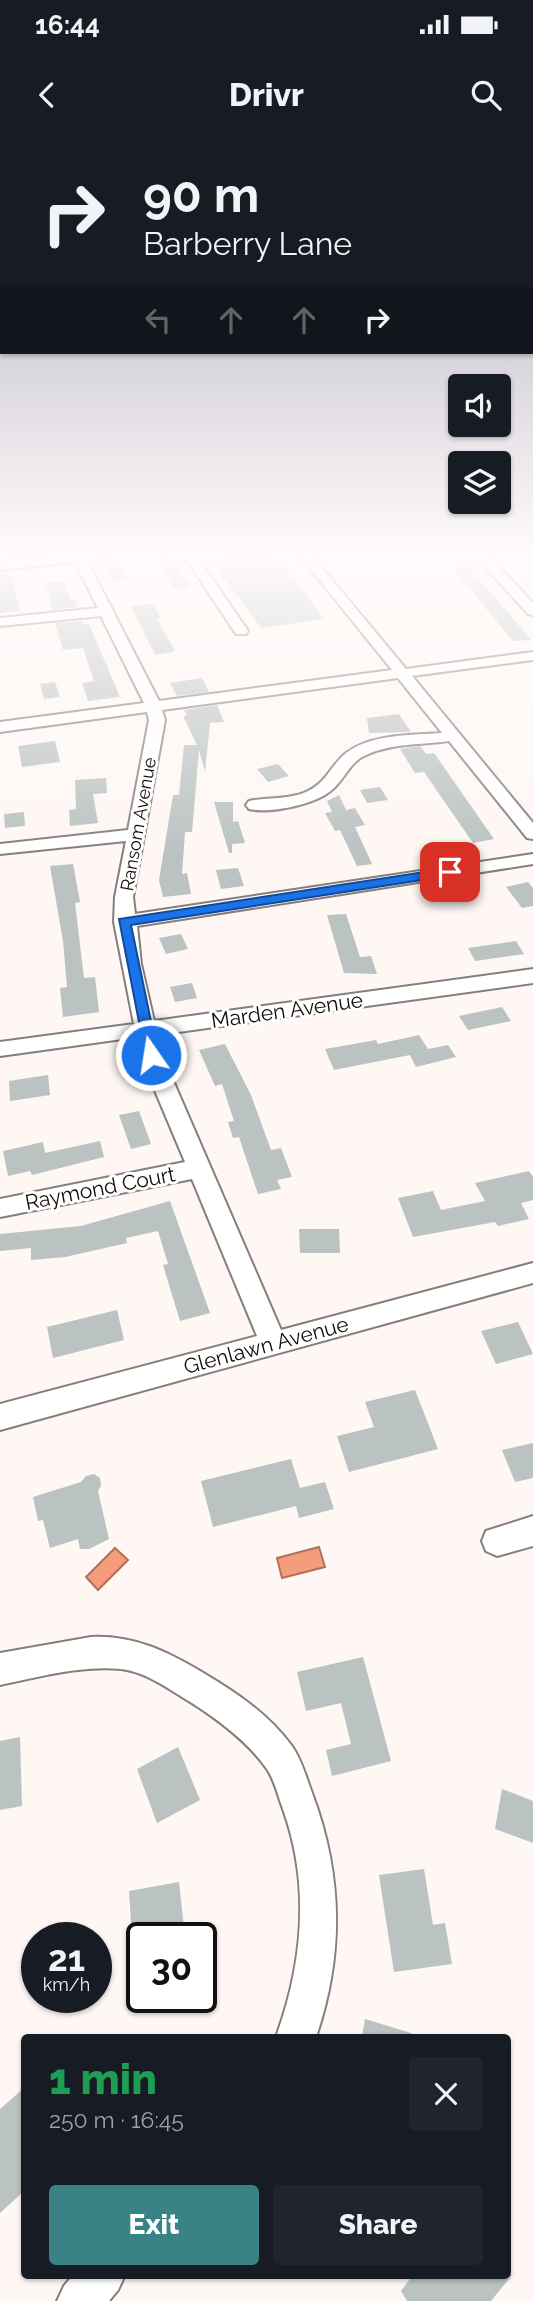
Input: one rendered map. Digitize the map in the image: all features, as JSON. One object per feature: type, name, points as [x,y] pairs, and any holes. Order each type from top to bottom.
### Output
[{"type":"street","name":"Ransom Avenue","points":[[127,652],[154,707],[157,720],[124,897],[124,922],[151,1055],[273,1342]]},
{"type":"street","points":[[385,652],[533,834]]},
{"type":"street","points":[[0,727],[533,656]]},
{"type":"street","points":[[255,805],[313,796],[336,778],[344,762],[359,751],[454,736]]},
{"type":"street","points":[[0,849],[135,835]]},
{"type":"street","points":[[124,922],[533,859]]},
{"type":"street","name":"Marden Avenue","points":[[0,1048],[533,976]]},
{"type":"street","name":"Raymond Court","points":[[0,1208],[200,1168]]},
{"type":"street","name":"Glenlawn Avenue","points":[[0,1417],[533,1273]]},
{"type":"street","points":[[497,1541],[533,1531]]},
{"type":"street","points":[[0,1669],[81,1655],[121,1653],[152,1661],[217,1700],[249,1724],[281,1761],[308,1825],[318,1882],[318,1955],[305,2016],[297,2034]]},
{"type":"street","points":[[79,2301],[99,2279]]},
{"type":"shaded area","points":[[319,1547],[325,1567],[282,1578],[277,1558]]},
{"type":"shaded area","points":[[115,1548],[128,1560],[98,1590],[86,1577]]},
{"type":"building","points":[[84,652],[101,652],[120,697],[88,701],[82,683],[94,681]]},
{"type":"building","points":[[153,652],[173,652],[173,652],[155,655]]},
{"type":"building","points":[[202,678],[209,692],[177,696],[170,683]]},
{"type":"building","points":[[55,682],[60,697],[44,699],[40,684]]},
{"type":"building","points":[[217,705],[224,722],[210,723],[205,772],[199,750],[192,832],[185,832],[182,874],[187,873],[191,894],[163,897],[159,880],[173,795],[179,795],[184,745],[197,745],[183,716],[187,716],[184,710]]},
{"type":"building","points":[[399,714],[411,732],[369,733],[367,718]]},
{"type":"building","points":[[55,741],[60,762],[22,767],[18,746]]},
{"type":"building","points":[[420,746],[426,754],[434,753],[494,839],[473,843],[424,772],[415,773],[400,749]]},
{"type":"building","points":[[278,764],[289,776],[268,782],[257,769]]},
{"type":"building","points":[[106,778],[107,793],[93,794],[98,823],[70,826],[69,810],[76,809],[75,780]]},
{"type":"building","points":[[380,787],[388,800],[367,803],[360,790]]},
{"type":"building","points":[[339,795],[346,810],[355,808],[365,825],[355,827],[372,864],[357,866],[340,830],[335,831],[325,813],[332,812],[327,801]]},
{"type":"building","points":[[214,802],[233,802],[233,822],[238,821],[245,843],[232,844],[232,853],[229,853]]},
{"type":"building","points":[[24,812],[25,826],[5,828],[4,814]]},
{"type":"building","points":[[73,864],[80,902],[75,903],[84,978],[95,977],[99,1012],[63,1017],[60,988],[67,987],[63,941],[50,866]]},
{"type":"building","points":[[238,868],[244,886],[221,889],[216,870]]},
{"type":"building","points":[[528,882],[533,888],[533,906],[522,908],[506,887]]},
{"type":"building","points":[[346,914],[360,957],[371,956],[377,974],[344,973],[327,915]]},
{"type":"building","points":[[181,934],[188,949],[166,954],[159,938]]},
{"type":"building","points":[[516,941],[524,954],[475,961],[468,948]]},
{"type":"building","points":[[192,983],[197,998],[175,1002],[170,987]]},
{"type":"building","points":[[502,1007],[511,1021],[468,1030],[459,1016]]},
{"type":"building","points":[[419,1035],[428,1049],[448,1045],[456,1057],[416,1067],[410,1055],[334,1070],[325,1049],[376,1040],[378,1044]]},
{"type":"building","points":[[225,1044],[251,1095],[271,1150],[281,1148],[292,1177],[277,1180],[281,1189],[258,1194],[239,1137],[233,1138],[228,1122],[234,1121],[222,1084],[215,1086],[199,1050]]},
{"type":"building","points":[[48,1075],[50,1095],[10,1101],[9,1081]]},
{"type":"building","points":[[139,1111],[151,1144],[131,1149],[119,1115]]},
{"type":"building","points":[[100,1141],[104,1157],[32,1175],[30,1171],[8,1176],[3,1151],[43,1142],[45,1153]]},
{"type":"building","points":[[529,1171],[533,1177],[533,1200],[521,1203],[529,1219],[498,1226],[495,1222],[413,1237],[398,1198],[433,1191],[441,1210],[485,1201],[475,1183]]},
{"type":"building","points":[[170,1201],[210,1313],[180,1321],[163,1265],[168,1264],[158,1231],[126,1238],[127,1243],[65,1257],[31,1260],[31,1248],[0,1251],[0,1234],[81,1226]]},
{"type":"building","points":[[299,1229],[339,1229],[340,1253],[300,1253]]},
{"type":"building","points":[[117,1310],[124,1340],[53,1358],[47,1327]]},
{"type":"building","points":[[518,1322],[533,1354],[496,1364],[481,1331]]},
{"type":"building","points":[[415,1390],[438,1449],[349,1472],[337,1436],[374,1427],[365,1402]]},
{"type":"building","points":[[533,1443],[533,1478],[515,1482],[502,1450]]},
{"type":"building","points":[[291,1459],[300,1488],[325,1482],[334,1509],[299,1518],[296,1506],[213,1527],[201,1481]]},
{"type":"building","points":[[94,1474],[100,1478],[101,1486],[98,1491],[109,1539],[89,1549],[80,1549],[78,1539],[50,1548],[43,1520],[38,1521],[33,1497],[81,1482],[86,1476]]},
{"type":"building","points":[[363,1657],[391,1761],[332,1776],[326,1750],[351,1744],[341,1703],[306,1711],[297,1672]]},
{"type":"building","points":[[20,1737],[22,1806],[0,1810],[0,1741]]},
{"type":"building","points":[[178,1747],[200,1800],[157,1823],[137,1769]]},
{"type":"building","points":[[502,1789],[533,1801],[533,1843],[495,1829]]},
{"type":"building","points":[[424,1869],[433,1925],[445,1923],[452,1964],[394,1972],[379,1875]]},
{"type":"building","points":[[179,1882],[183,1922],[131,1922],[129,1891]]},
{"type":"building","points":[[365,2019],[411,2033],[411,2034],[362,2034]]},
{"type":"building","points":[[21,2091],[21,2194],[0,2213],[0,2109]]},
{"type":"building","points":[[410,2279],[509,2279],[491,2301],[407,2301],[401,2291]]},
{"type":"route","points":[[151,1055],[124,922],[450,872]]}]
